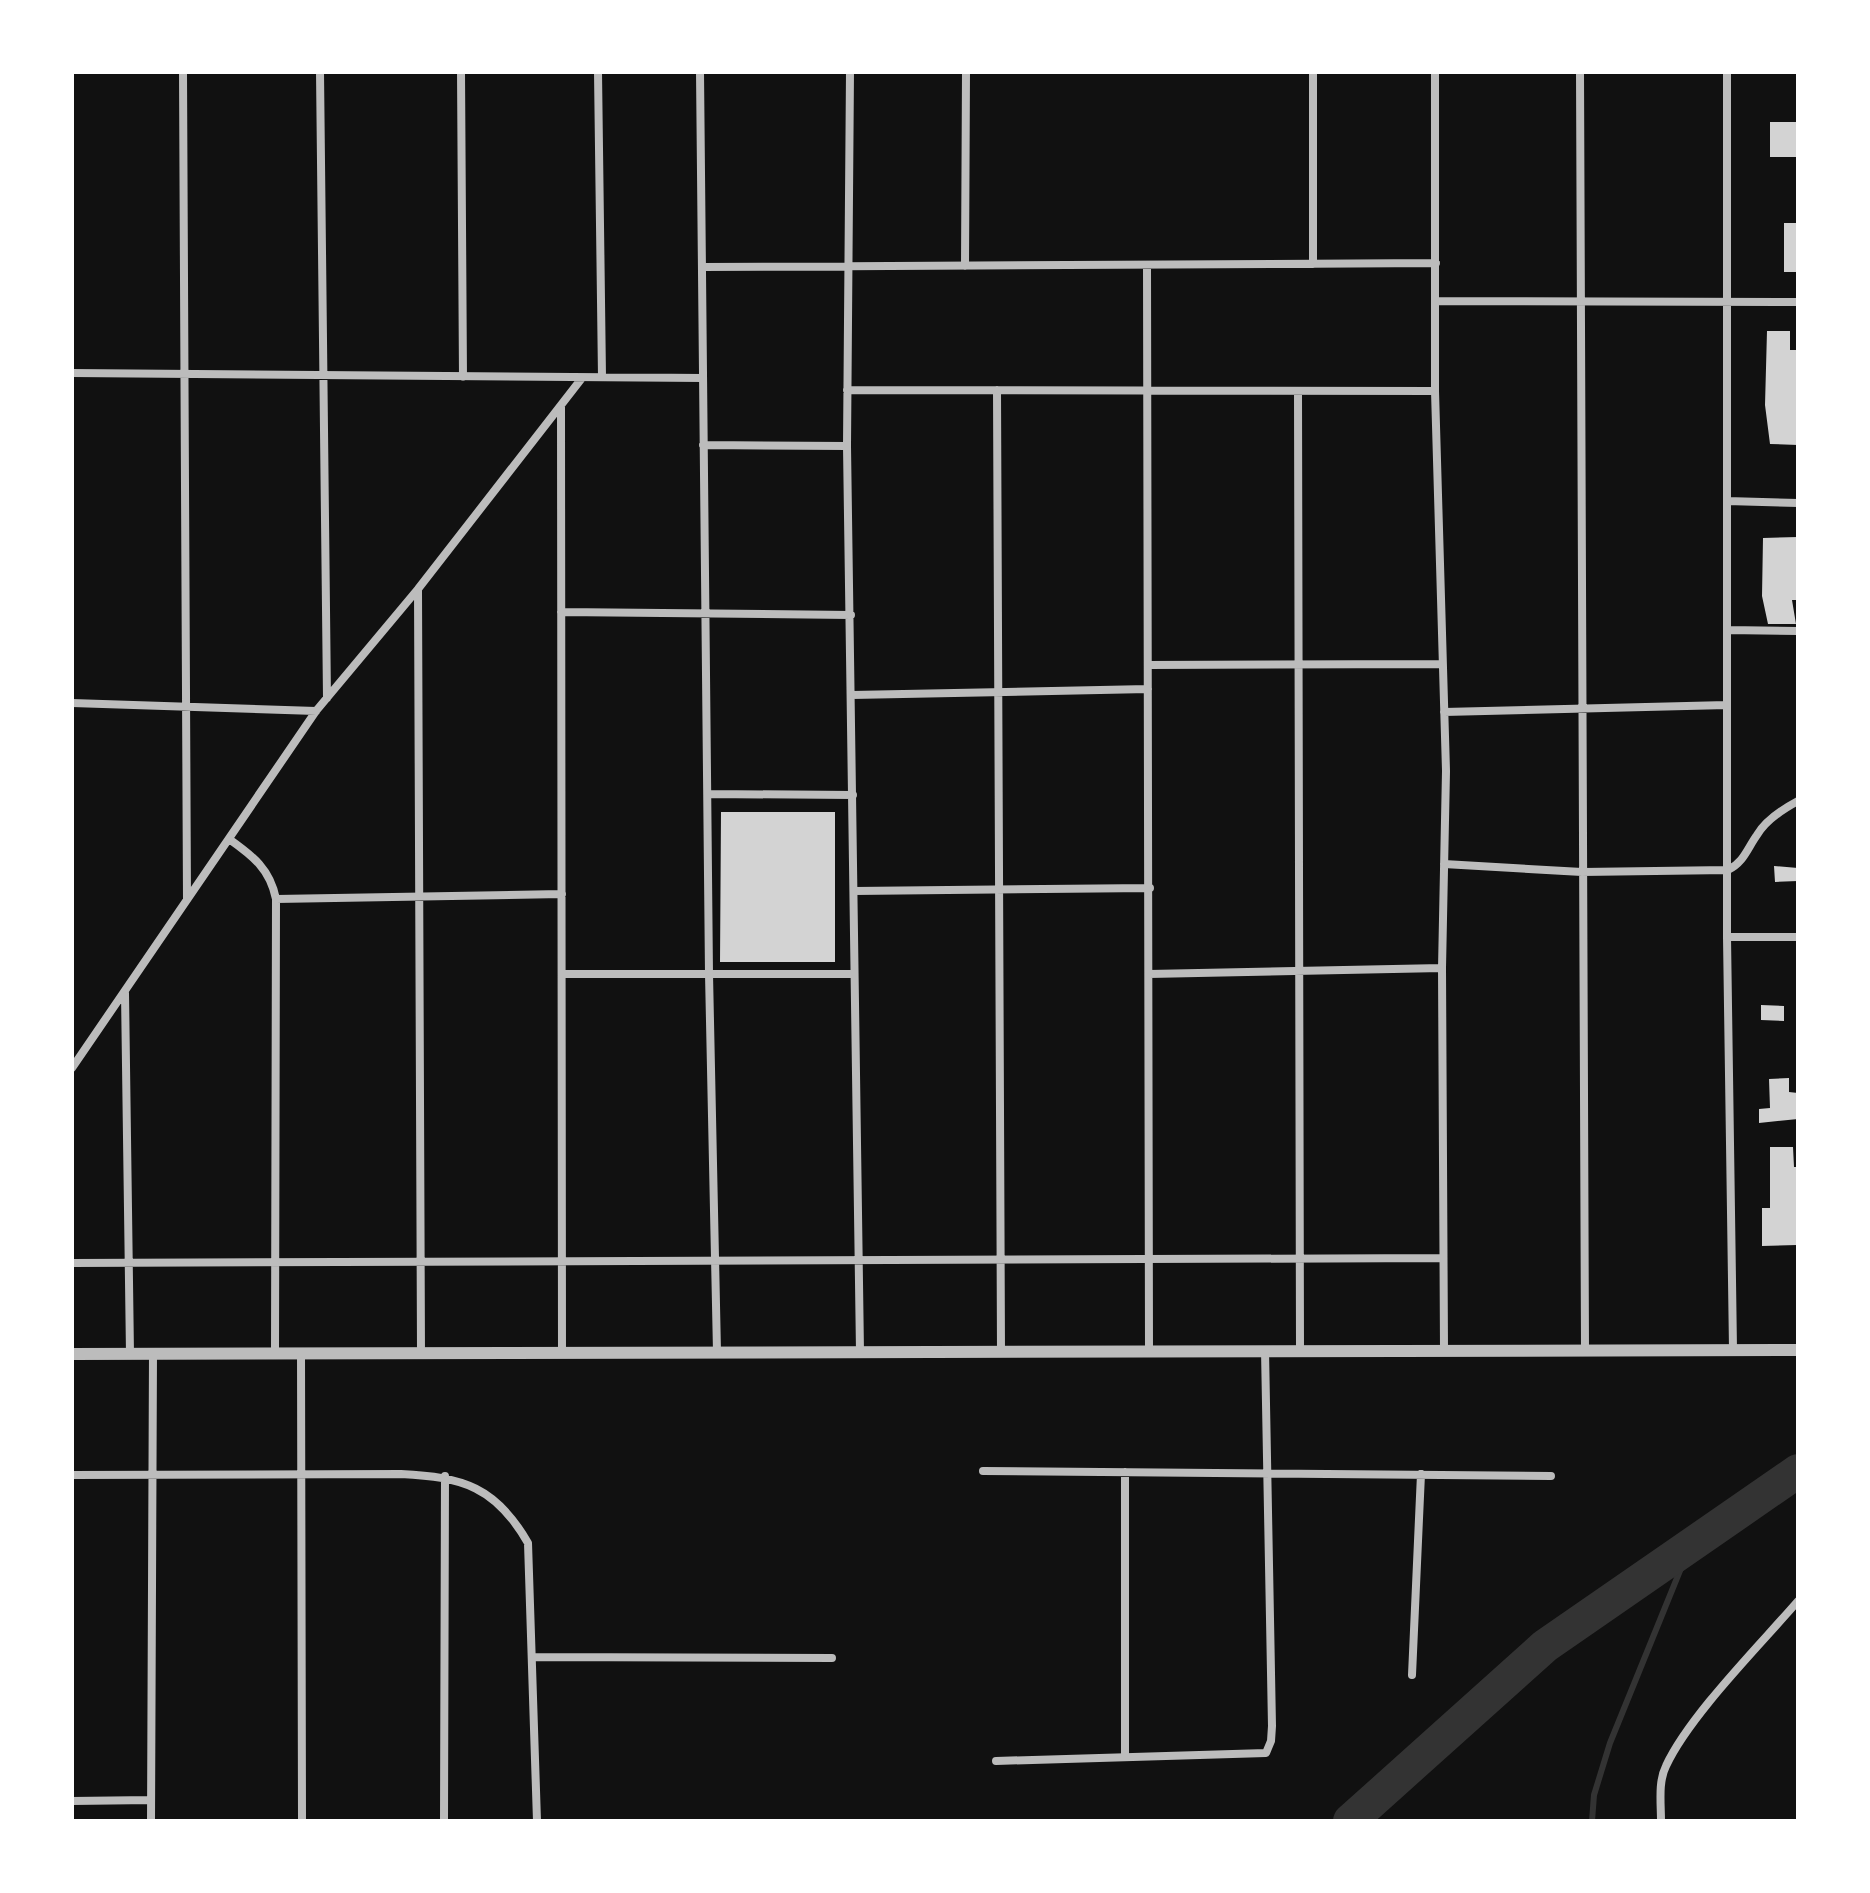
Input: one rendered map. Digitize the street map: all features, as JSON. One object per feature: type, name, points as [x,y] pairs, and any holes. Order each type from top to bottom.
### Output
[{"type":"street","points":[[183,72],[187,900]]},
{"type":"street","points":[[320,72],[327,699]]},
{"type":"street","points":[[461,72],[463,377]]},
{"type":"street","points":[[598,72],[602,377]]},
{"type":"street","points":[[700,72],[709,974],[717,1352]]},
{"type":"street","points":[[850,72],[847,446],[854,891],[852,974],[860,1352]]},
{"type":"street","points":[[965,266],[966,72]]},
{"type":"street","points":[[1313,72],[1313,264]]},
{"type":"street","points":[[1435,72],[1435,391],[1444,712],[1444,1350]]},
{"type":"street","points":[[1580,72],[1585,1350]]},
{"type":"street","points":[[1727,72],[1727,937],[1733,1349]]},
{"type":"street","points":[[702,267],[1436,263]]},
{"type":"street","points":[[1147,265],[1149,1350]]},
{"type":"street","points":[[1436,301],[1798,302]]},
{"type":"street","points":[[72,373],[703,378]]},
{"type":"street","points":[[72,1068],[316,711],[418,589],[582,378]]},
{"type":"street","points":[[847,390],[1435,391]]},
{"type":"street","points":[[997,390],[1001,1351]]},
{"type":"street","points":[[1298,391],[1300,1351]]},
{"type":"street","points":[[561,407],[562,1353]]},
{"type":"street","points":[[703,445],[847,446]]},
{"type":"street","points":[[1727,501],[1798,503]]},
{"type":"street","points":[[418,589],[421,1353]]},
{"type":"street","points":[[561,612],[851,615]]},
{"type":"street","points":[[1727,630],[1798,631]]},
{"type":"street","points":[[1148,665],[1442,664]]},
{"type":"street","points":[[852,695],[1148,689]]},
{"type":"street","points":[[72,703],[316,711]]},
{"type":"street","points":[[1444,712],[1727,705]]},
{"type":"street","points":[[708,794],[853,795]]},
{"type":"street","points":[[1444,864],[1582,872],[1728,870],[1739,865],[1758,832],[1774,816],[1798,801]]},
{"type":"street","points":[[229,839],[261,864],[271,878],[276,899],[275,1353]]},
{"type":"street","points":[[854,891],[1150,888]]},
{"type":"street","points":[[276,899],[562,894]]},
{"type":"street","points":[[1727,937],[1798,937]]},
{"type":"street","points":[[1149,974],[1442,968]]},
{"type":"street","points":[[562,974],[852,974]]},
{"type":"street","points":[[125,992],[130,1354]]},
{"type":"street","points":[[72,1263],[1443,1258]]},
{"type":"street","points":[[996,1761],[1266,1753],[1271,1741],[1265,1350]]},
{"type":"street","points":[[72,1354],[1798,1350]]},
{"type":"street","points":[[151,1821],[153,1353]]},
{"type":"street","points":[[301,1353],[302,1821]]},
{"type":"street","points":[[983,1471],[1551,1476]]},
{"type":"street","points":[[1125,1472],[1125,1757]]},
{"type":"street","points":[[1412,1675],[1421,1474]]},
{"type":"street","points":[[72,1475],[445,1476],[483,1492],[512,1515],[528,1543],[537,1821]]},
{"type":"street","points":[[444,1821],[445,1476]]},
{"type":"street","points":[[1661,1821],[1662,1778],[1673,1754],[1702,1713],[1798,1601]]},
{"type":"street","points":[[532,1657],[832,1658]]},
{"type":"street","points":[[72,1801],[151,1800]]},
{"type":"building","points":[[1770,122],[1798,122],[1798,157],[1770,157]]},
{"type":"building","points":[[1784,223],[1798,223],[1798,272],[1784,272]]},
{"type":"building","points":[[1767,331],[1790,331],[1790,350],[1798,350],[1798,445],[1770,444],[1765,405]]},
{"type":"building","points":[[1798,537],[1798,600],[1792,600],[1796,624],[1768,624],[1762,596],[1763,538]]},
{"type":"building","points":[[721,812],[835,812],[835,962],[720,962]]},
{"type":"building","points":[[1774,866],[1798,868],[1798,881],[1775,882]]},
{"type":"building","points":[[1761,1005],[1784,1006],[1784,1021],[1761,1020]]},
{"type":"building","points":[[1789,1078],[1789,1092],[1798,1093],[1798,1119],[1759,1123],[1759,1109],[1770,1108],[1769,1079]]},
{"type":"building","points":[[1770,1147],[1793,1147],[1794,1167],[1798,1167],[1797,1245],[1762,1246],[1762,1208],[1770,1208]]},
{"type":"waterway","points":[[1350,1821],[1545,1646],[1798,1471]]},
{"type":"waterway","points":[[1592,1821],[1594,1795],[1610,1743],[1690,1546]]}]
